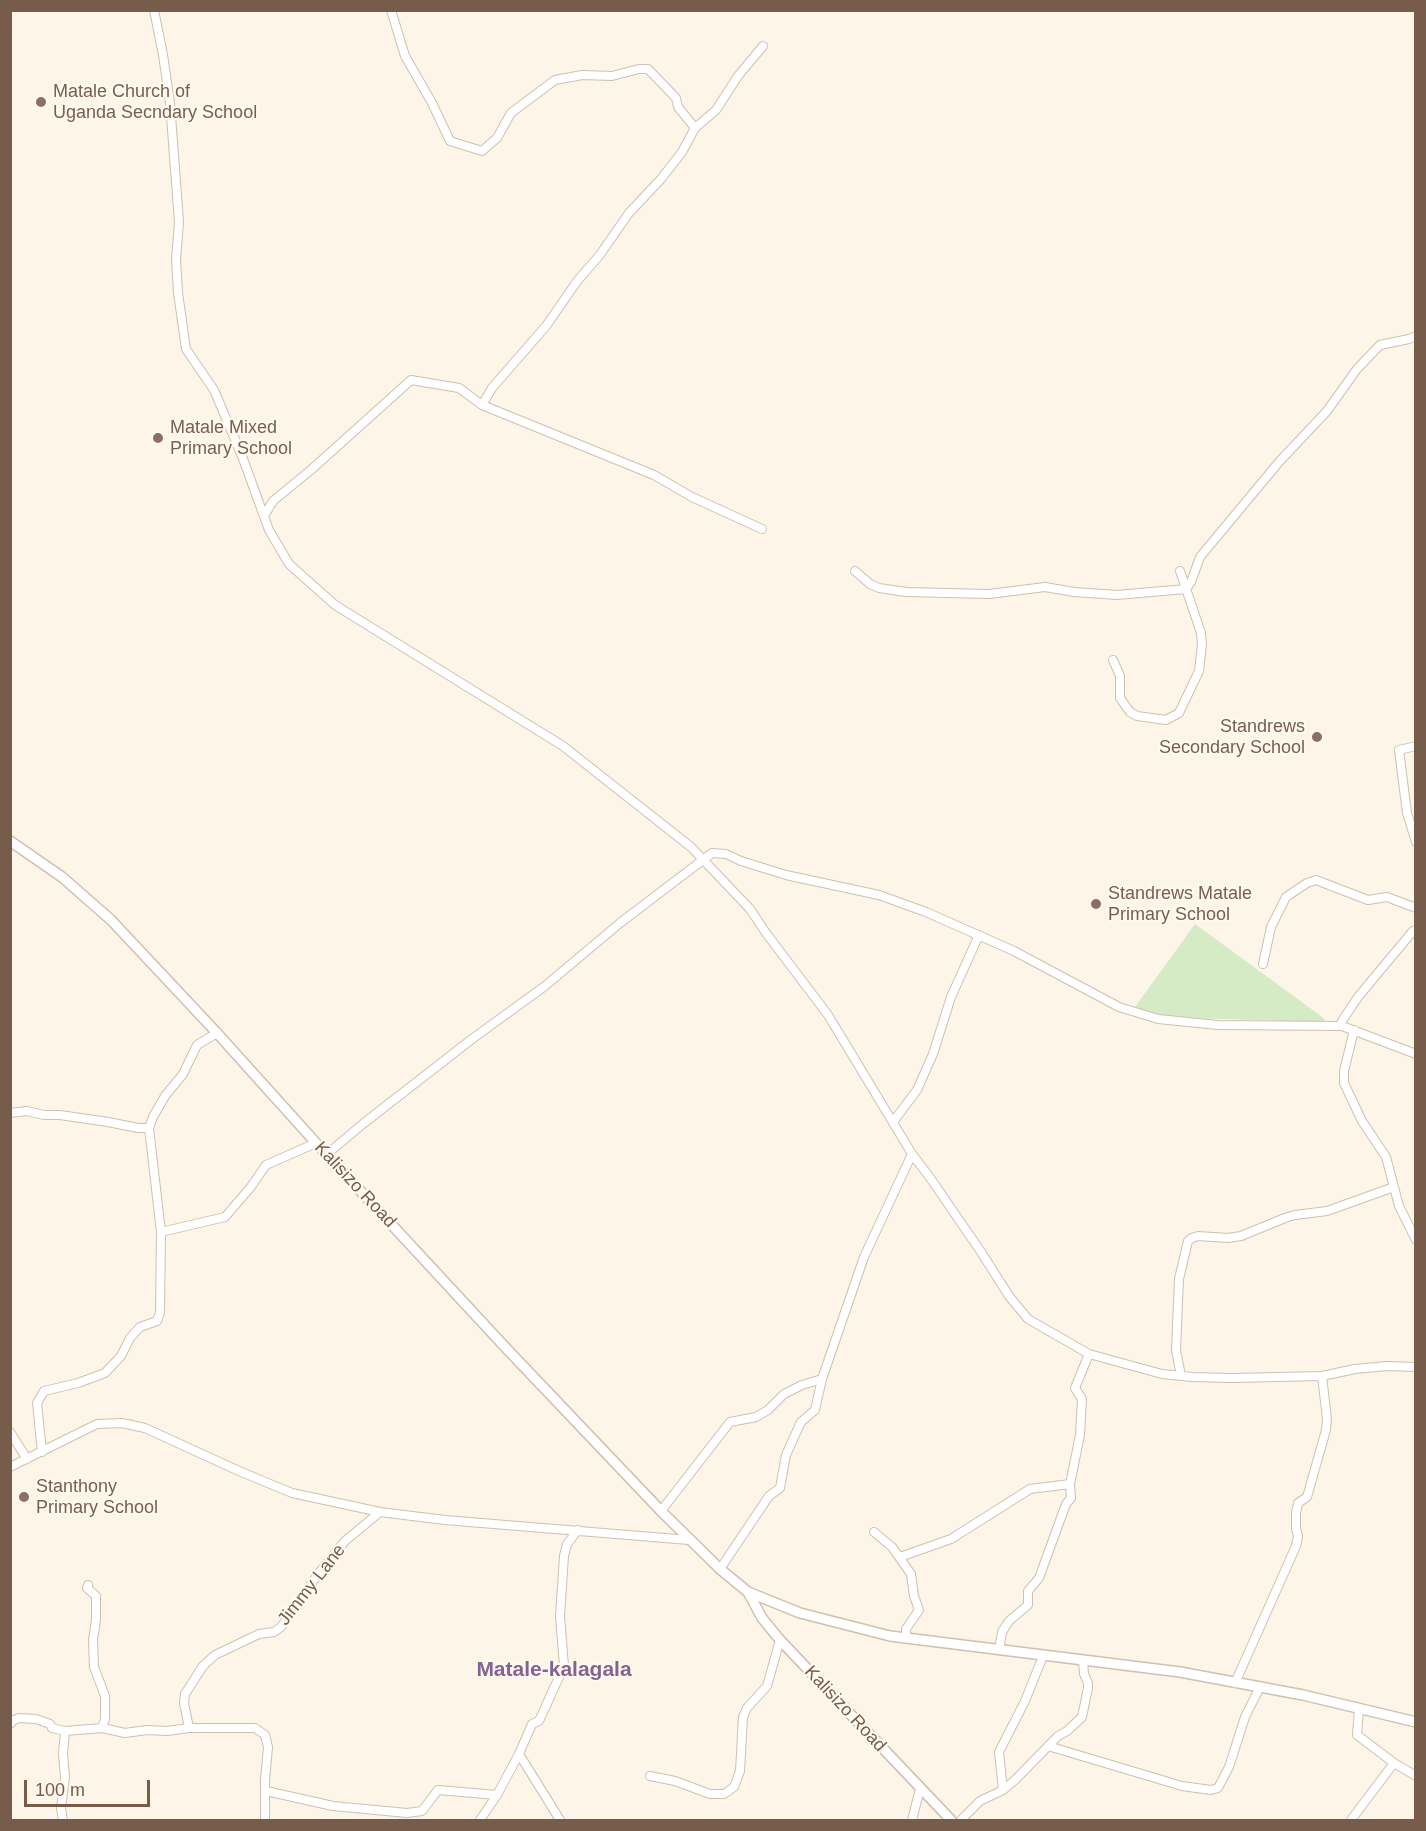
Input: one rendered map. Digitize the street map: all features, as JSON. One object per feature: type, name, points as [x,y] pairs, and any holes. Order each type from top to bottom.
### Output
[{"type":"street","points":[[154,10],[170,103],[179,222],[176,259],[178,293],[186,349],[214,390],[264,516],[289,564],[334,605],[563,746],[691,847],[750,909],[828,1015],[912,1154],[1009,1296],[1028,1319],[1089,1354],[1162,1374],[1231,1378],[1322,1376],[1355,1369],[1387,1366],[1416,1367]]},
{"type":"street","points":[[391,10],[405,56],[450,141],[482,151],[497,138],[510,113],[555,80],[582,75],[612,76],[639,69],[648,69],[662,83],[676,98],[678,107],[695,128]]},
{"type":"street","points":[[482,405],[492,388],[546,326],[578,280],[600,256],[629,213],[661,179],[682,152],[695,128],[716,110],[738,76],[763,46]]},
{"type":"street","points":[[1186,590],[1200,557],[1279,462],[1328,411],[1357,369],[1380,345],[1416,336]]},
{"type":"street","points":[[264,516],[273,501],[411,380],[459,388],[482,405],[654,475],[692,497],[762,529]]},
{"type":"street","points":[[855,571],[870,584],[879,588],[906,592],[989,594],[1045,587],[1074,592],[1118,595],[1186,590]]},
{"type":"street","points":[[1113,660],[1120,676],[1120,698],[1130,712],[1137,716],[1166,720],[1179,713],[1199,671],[1202,656],[1201,633],[1180,571]]},
{"type":"street","points":[[1416,746],[1399,750],[1407,813],[1416,842]]},
{"type":"street","name":"Kalisizo Road","points":[[10,841],[83,894],[133,943],[505,1347],[689,1540],[748,1592],[762,1618],[780,1640],[951,1821]]},
{"type":"street","points":[[327,1154],[472,1039],[544,986],[620,923],[712,853],[719,852],[786,875],[879,895],[926,912],[1014,951],[1119,1007],[1158,1019],[1218,1025],[1331,1025],[1354,1030],[1416,1054]]},
{"type":"street","points":[[1263,964],[1271,927],[1286,897],[1307,883],[1316,880],[1368,900],[1387,897],[1416,908]]},
{"type":"street","points":[[1342,1021],[1358,997],[1413,931]]},
{"type":"street","points":[[893,1122],[917,1090],[933,1054],[951,997],[979,935]]},
{"type":"street","points":[[1354,1030],[1344,1071],[1344,1083],[1362,1121],[1386,1157],[1408,1228],[1416,1240]]},
{"type":"street","points":[[42,1452],[37,1403],[44,1391],[78,1383],[105,1373],[121,1356],[130,1338],[140,1327],[157,1321],[160,1313],[161,1232],[148,1128],[165,1096],[183,1074],[197,1045],[217,1033]]},
{"type":"street","points":[[10,1113],[27,1111],[148,1128]]},
{"type":"street","points":[[161,1232],[225,1217],[266,1165],[316,1143]]},
{"type":"street","points":[[720,1569],[770,1496],[780,1488],[786,1455],[801,1422],[815,1410],[822,1379],[864,1257],[912,1154]]},
{"type":"street","points":[[1181,1376],[1176,1350],[1179,1278],[1188,1241],[1191,1238],[1241,1236],[1285,1218],[1328,1211],[1394,1187]]},
{"type":"street","points":[[999,1650],[1002,1632],[1009,1621],[1028,1605],[1028,1591],[1039,1578],[1066,1504],[1071,1498],[1070,1484],[1080,1435],[1082,1408],[1082,1399],[1076,1388],[1089,1354]]},
{"type":"street","points":[[1235,1683],[1296,1546],[1298,1503],[1307,1497],[1326,1430],[1327,1419],[1322,1376]]},
{"type":"street","points":[[661,1511],[730,1422],[756,1417],[768,1410],[784,1394],[822,1379]]},
{"type":"street","points":[[10,1467],[97,1425],[107,1422],[122,1423],[145,1428],[292,1493],[380,1512],[445,1520],[689,1540]]},
{"type":"street","points":[[10,1432],[27,1459]]},
{"type":"street","points":[[900,1557],[951,1539],[1030,1489],[1070,1484]]},
{"type":"street","name":"Jimmy Lane","points":[[189,1728],[184,1703],[185,1694],[203,1666],[215,1654],[259,1634],[274,1632],[281,1627],[318,1574],[345,1541],[380,1512]]},
{"type":"street","points":[[480,1821],[519,1754],[532,1724],[539,1721],[564,1666],[560,1616],[564,1556],[567,1544],[578,1530]]},
{"type":"street","points":[[874,1532],[892,1547],[911,1574],[914,1596],[919,1610],[906,1629],[906,1637]]},
{"type":"street","points":[[88,1585],[87,1588],[96,1596],[97,1603],[93,1651],[94,1667],[105,1696],[105,1719],[102,1728]]},
{"type":"street","points":[[748,1592],[800,1613],[860,1629],[1043,1656],[1180,1672],[1260,1687],[1416,1722]]},
{"type":"street","points":[[650,1776],[675,1781],[710,1794],[724,1794],[734,1787],[740,1771],[743,1717],[747,1708],[767,1686],[780,1640]]},
{"type":"street","points":[[1003,1790],[999,1752],[1025,1701],[1043,1656]]},
{"type":"street","points":[[962,1821],[980,1801],[1003,1790],[1058,1736],[1082,1717],[1088,1688],[1083,1661]]},
{"type":"street","points":[[1048,1746],[1182,1786],[1211,1790],[1218,1788],[1236,1748],[1245,1717],[1260,1687]]},
{"type":"street","points":[[1359,1708],[1357,1735],[1394,1763],[1416,1776]]},
{"type":"street","points":[[10,1724],[19,1718],[36,1719],[50,1724],[51,1728],[65,1731],[102,1728],[125,1733],[189,1728],[255,1728],[265,1735],[268,1747],[265,1821]]},
{"type":"street","points":[[63,1821],[61,1808],[65,1777],[63,1754],[65,1731]]},
{"type":"street","points":[[519,1754],[560,1821]]},
{"type":"street","points":[[1352,1821],[1394,1763]]},
{"type":"street","points":[[912,1821],[920,1789]]},
{"type":"street","points":[[266,1791],[333,1806],[407,1813],[422,1811],[438,1790],[497,1795]]},
{"type":"green space","points":[[1195,924],[1325,1019],[1323,1022],[1186,1018],[1157,1015],[1135,1007]]},
{"type":"place","name":"Matale Church of Uganda Secndary School","points":[[41,102]]},
{"type":"place","name":"Matale Mixed Primary School","points":[[158,438]]},
{"type":"place","name":"Standrews Secondary School","points":[[1317,737]]},
{"type":"place","name":"Standrews Matale Primary School","points":[[1096,904]]},
{"type":"place","name":"Stanthony Primary School","points":[[24,1497]]},
{"type":"district","name":"Matale-kalagala","points":[[554,1670]]}]
